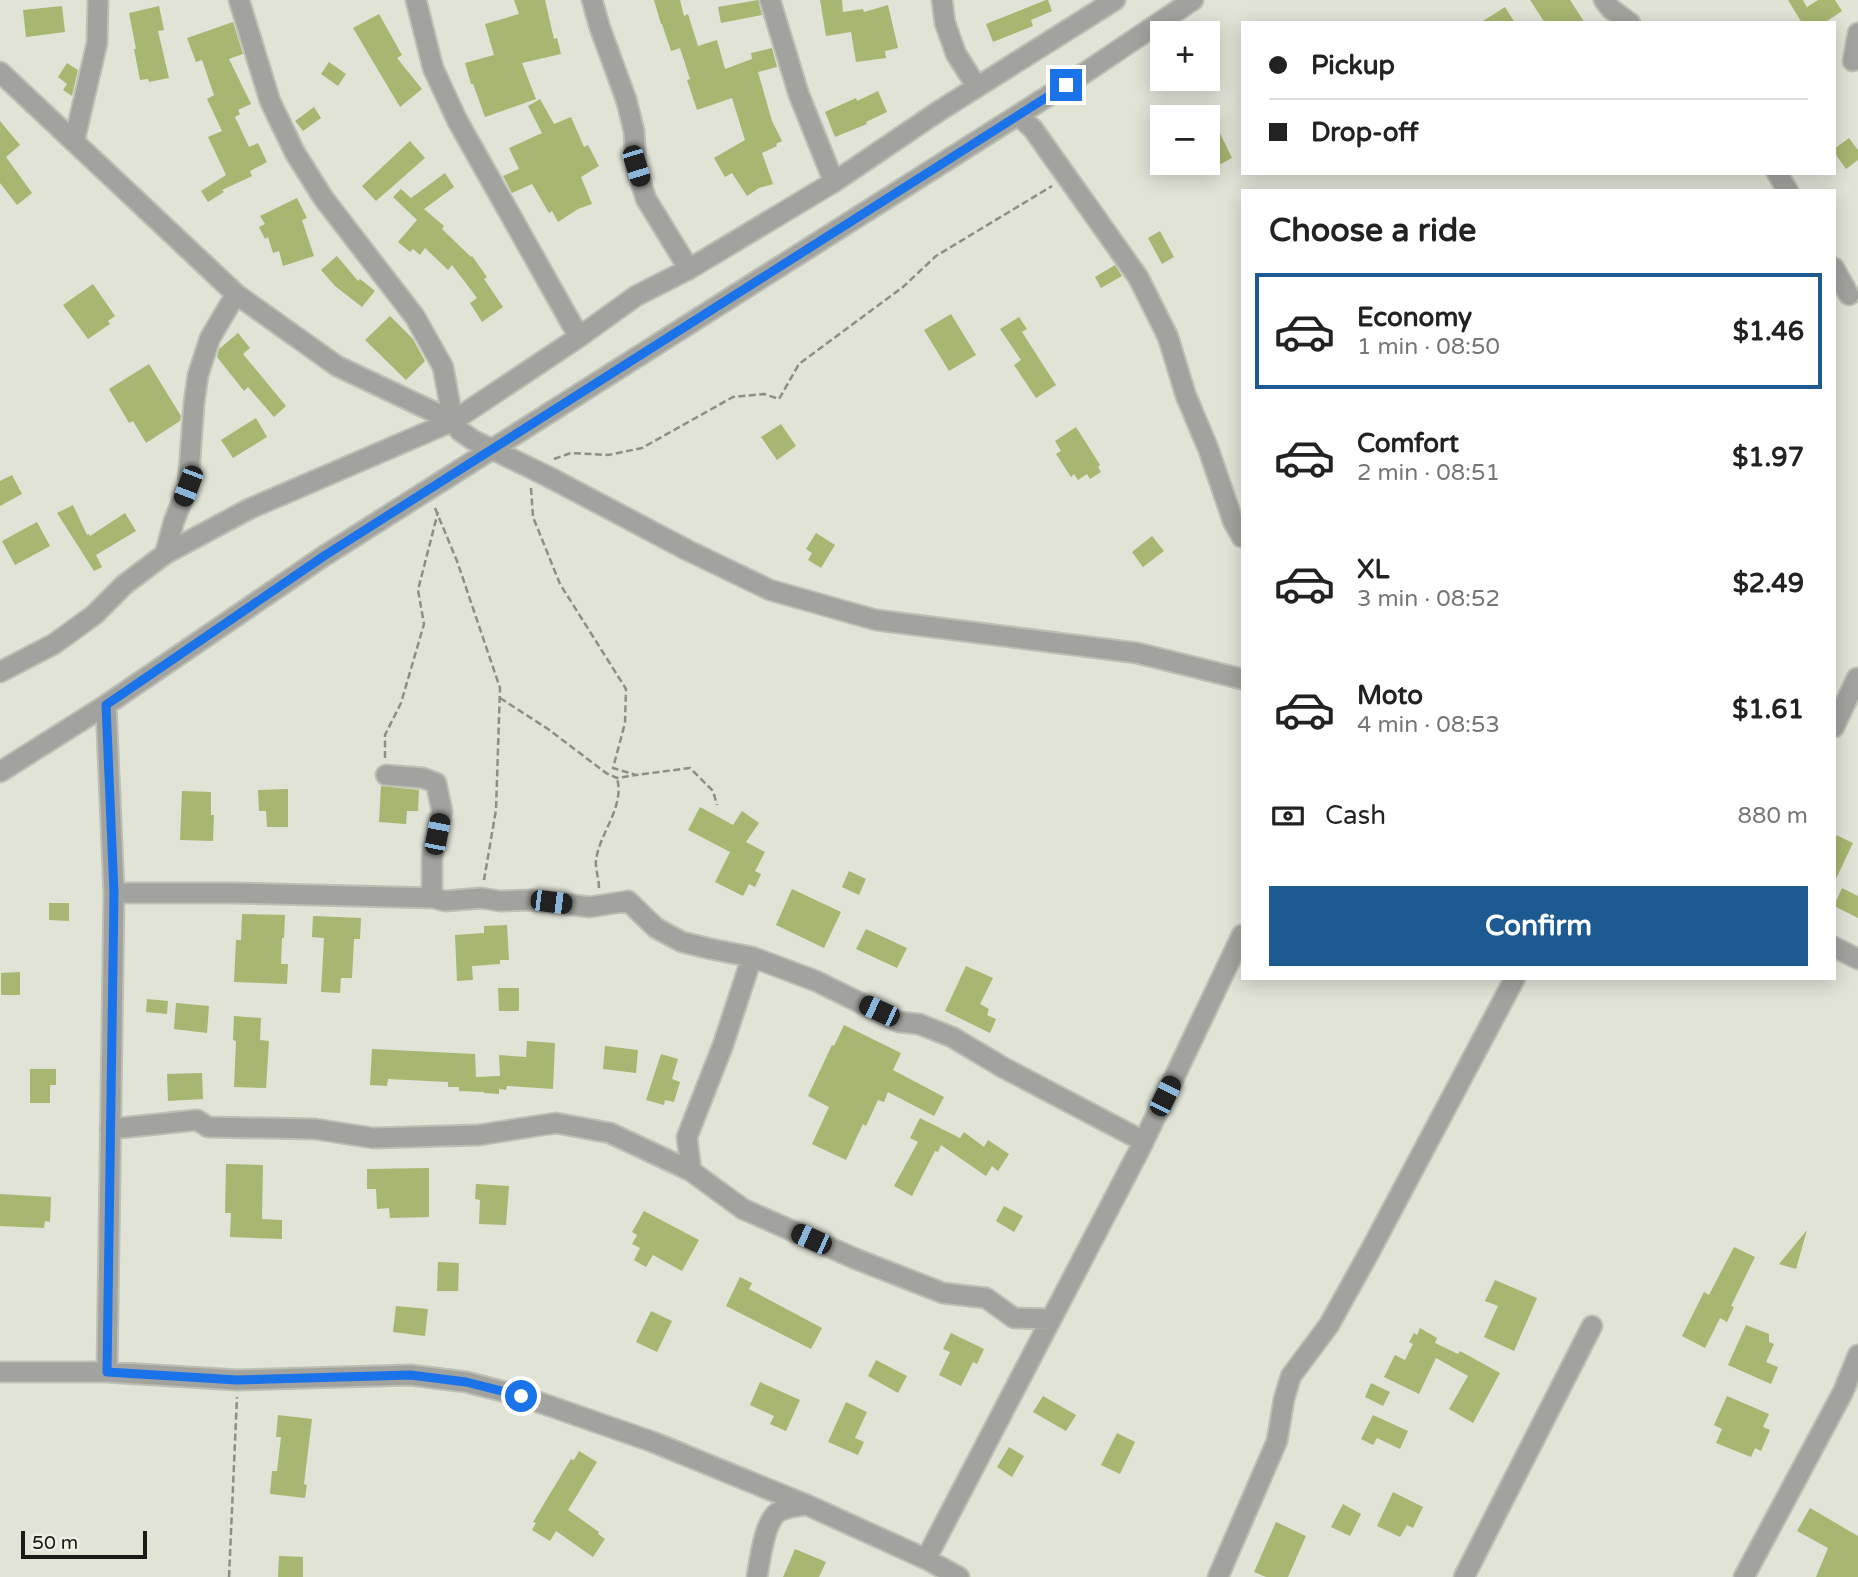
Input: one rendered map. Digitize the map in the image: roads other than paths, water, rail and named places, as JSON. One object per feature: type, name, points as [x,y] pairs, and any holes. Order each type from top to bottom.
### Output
[{"type":"street","points":[[74,142],[97,43],[98,0]]},
{"type":"street","points":[[239,0],[270,101],[295,153],[324,199],[415,317],[443,367],[453,421],[460,431],[472,440],[770,590],[876,620],[1137,653],[1241,679]]},
{"type":"street","points":[[416,0],[433,68],[457,120],[579,337]]},
{"type":"street","points":[[592,0],[626,99],[634,131],[636,166],[646,199],[689,269]]},
{"type":"street","points":[[770,0],[799,95],[834,182]]},
{"type":"street","points":[[942,0],[945,23],[956,54],[977,87]]},
{"type":"street","points":[[0,671],[54,644],[94,615],[124,585],[165,554],[249,509],[453,421],[636,296],[689,269],[834,182],[1115,0]]},
{"type":"street","points":[[0,772],[106,705],[324,556],[1018,115],[1193,0]]},
{"type":"street","points":[[1604,0],[1627,21]]},
{"type":"street","points":[[1836,56],[1856,62],[1858,33]]},
{"type":"street","points":[[0,72],[236,294],[337,366],[453,421]]},
{"type":"street","points":[[1018,115],[1033,129],[1138,278],[1168,337],[1186,396],[1208,448],[1233,521],[1241,535]]},
{"type":"street","points":[[1836,272],[1849,295]]},
{"type":"street","points":[[165,554],[188,486],[198,375],[210,338],[236,294]]},
{"type":"street","points":[[1836,723],[1857,678]]},
{"type":"street","points":[[106,705],[114,893],[107,1372]]},
{"type":"street","points":[[386,775],[423,778],[436,783],[442,811],[432,857],[432,898]]},
{"type":"street","points":[[114,893],[234,893],[432,898],[445,901],[481,898],[500,901],[531,900],[590,907],[628,901],[656,928],[682,942],[752,957],[816,981],[899,1022],[919,1024],[952,1037],[1004,1068],[1143,1141]]},
{"type":"street","points":[[926,1559],[1143,1141],[1241,937]]},
{"type":"street","points":[[1836,948],[1858,959]]},
{"type":"street","points":[[691,1171],[687,1137],[723,1045],[752,957]]},
{"type":"street","points":[[1218,1577],[1277,1441],[1291,1376],[1329,1325],[1514,980]]},
{"type":"street","points":[[110,1129],[197,1120],[208,1128],[315,1129],[373,1138],[479,1135],[556,1123],[610,1133],[691,1171],[743,1209],[856,1259],[943,1293],[986,1298],[1014,1318],[1051,1319]]},
{"type":"street","points":[[1464,1577],[1592,1326]]},
{"type":"street","points":[[1744,1577],[1843,1392],[1858,1356]]},
{"type":"street","points":[[0,1372],[107,1372],[237,1380],[410,1375],[466,1382],[521,1396],[653,1442],[807,1505],[926,1559],[959,1577]]},
{"type":"street","points":[[757,1577],[769,1525],[778,1512],[807,1505]]}]
